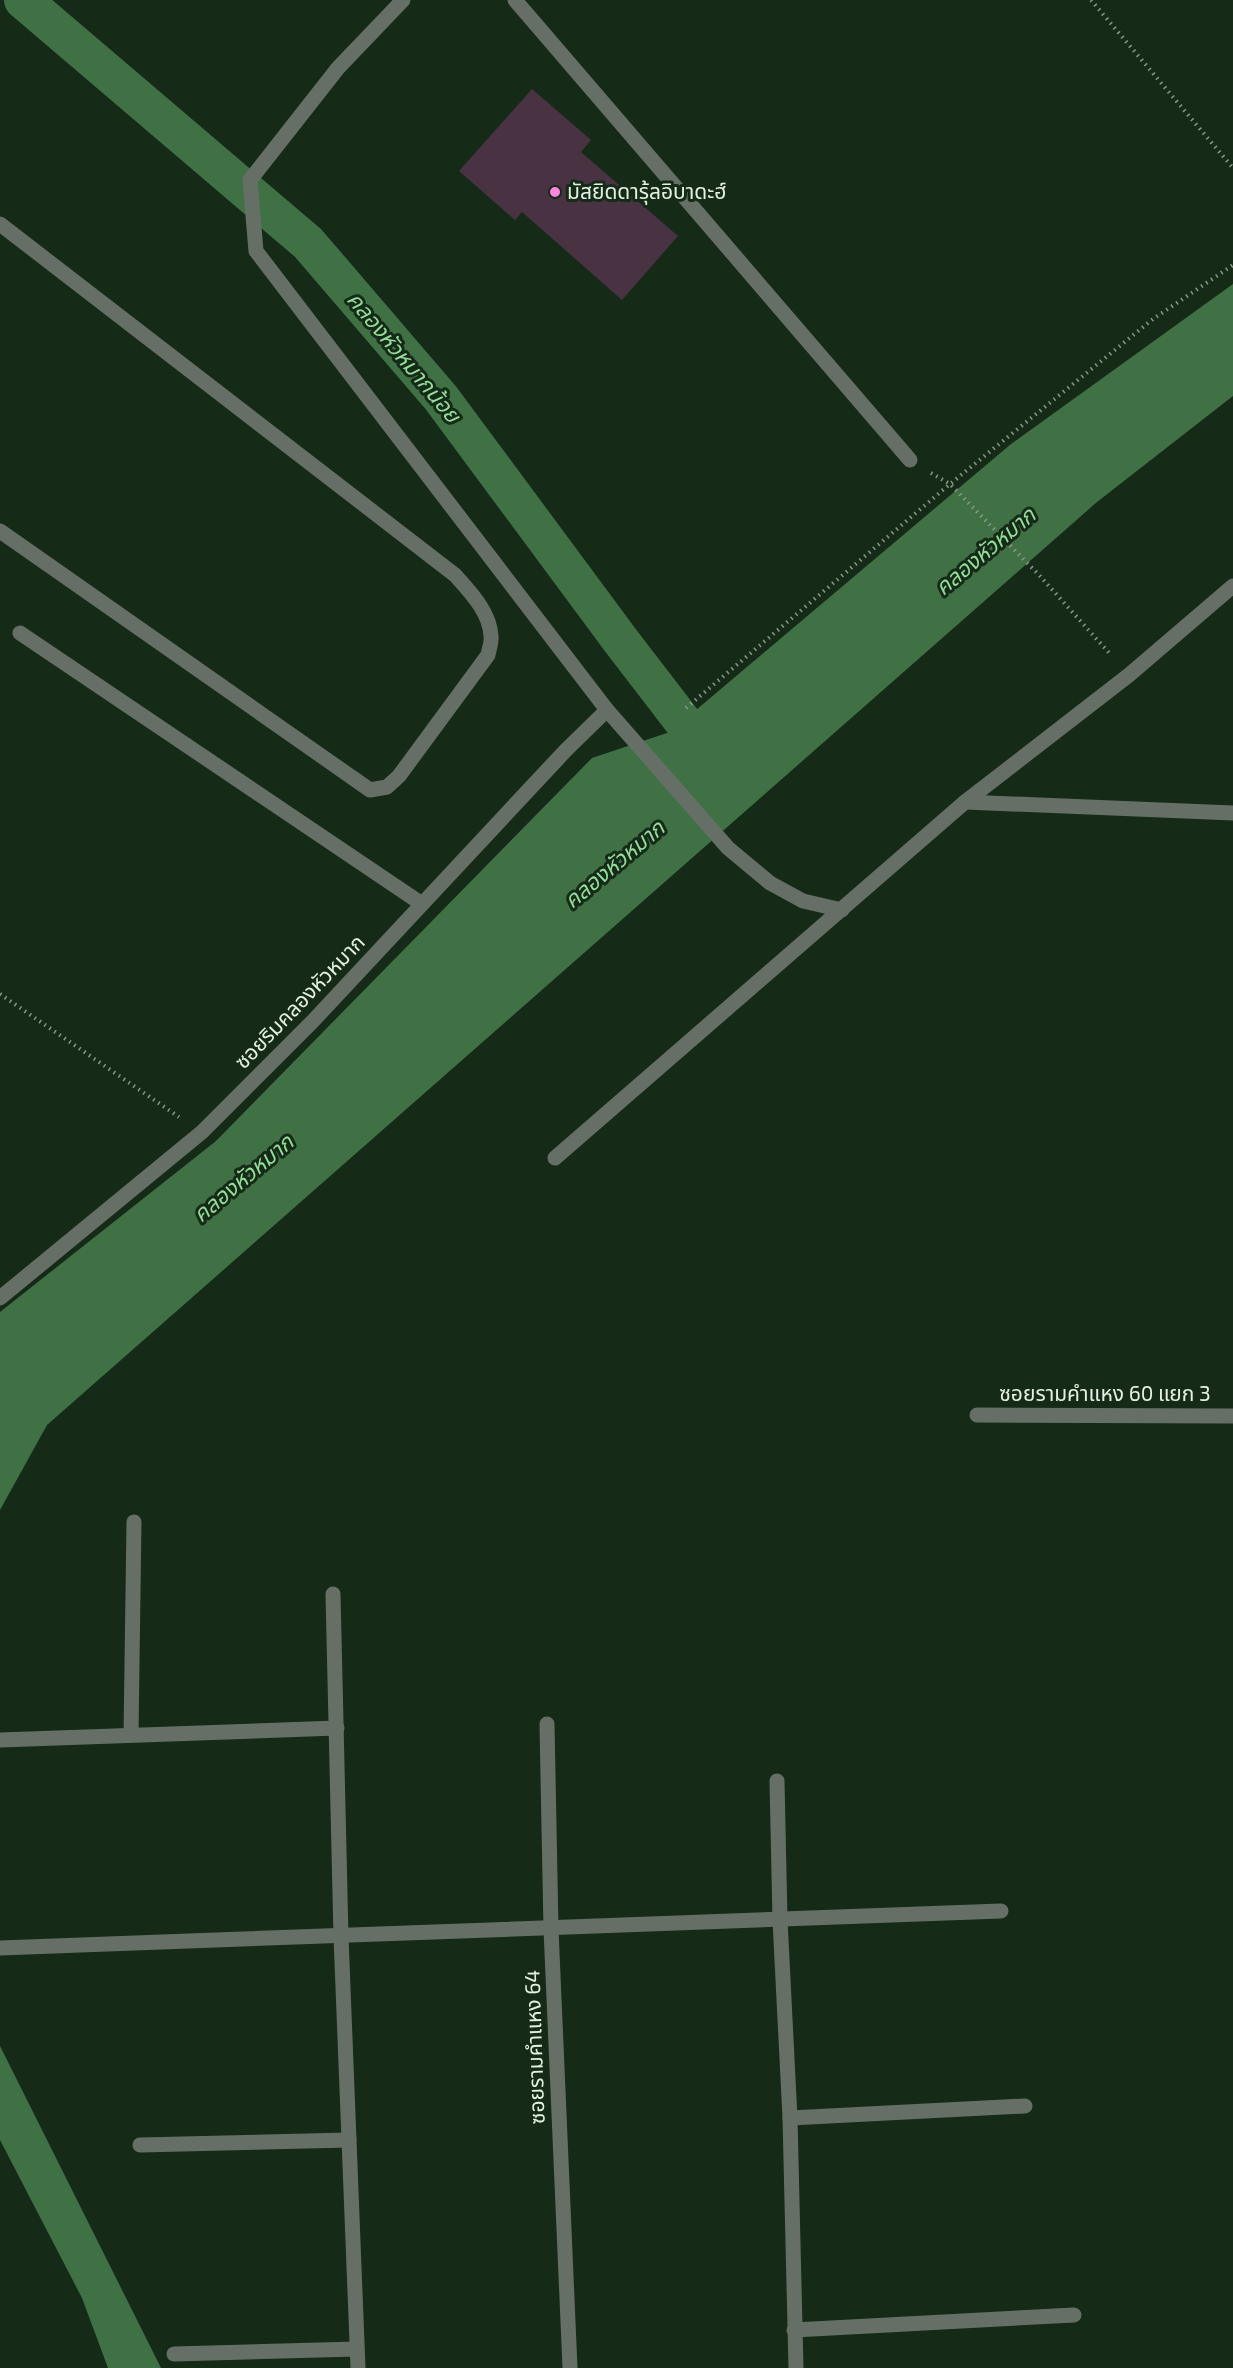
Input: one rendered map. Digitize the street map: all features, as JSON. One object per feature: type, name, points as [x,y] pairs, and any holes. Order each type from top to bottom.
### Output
[{"type":"street","points":[[403,0],[338,68],[250,180],[256,251],[607,710],[728,848],[770,883],[802,901],[842,910]]},
{"type":"street","points":[[514,0],[910,460]]},
{"type":"street","points":[[0,224],[455,575],[478,603],[488,623],[492,637],[488,655],[399,776],[387,786],[370,790],[0,531]]},
{"type":"street","points":[[555,1158],[964,802],[1129,675],[1233,586]]},
{"type":"street","points":[[20,633],[422,904]]},
{"type":"street","name":"ซอยริมคลองหัวหมาก","points":[[0,1298],[202,1132],[312,1022],[566,750],[607,710]]},
{"type":"street","points":[[964,802],[1233,813]]},
{"type":"street","name":"ซอยรามคำแหง 60 แยก 3","points":[[977,1415],[1233,1416]]},
{"type":"street","points":[[131,1736],[134,1522]]},
{"type":"street","points":[[333,1594],[341,1936],[358,2368]]},
{"type":"street","name":"ซอยรามคำแหง 64","points":[[547,1724],[551,1929],[570,2368]]},
{"type":"street","points":[[0,1740],[337,1728]]},
{"type":"street","points":[[777,1781],[780,1920],[790,2118],[795,2368]]},
{"type":"street","points":[[0,1948],[1001,1911]]},
{"type":"street","points":[[790,2118],[1025,2106]]},
{"type":"street","points":[[140,2145],[349,2140]]},
{"type":"street","points":[[794,2330],[1074,2314]]},
{"type":"street","points":[[174,2354],[357,2349]]},
{"type":"path","points":[[1091,0],[1233,168]]},
{"type":"path","points":[[686,708],[950,484],[1107,356],[1154,319],[1233,264]]},
{"type":"path","points":[[954,489],[1039,575],[1129,675]]},
{"type":"path","points":[[0,994],[202,1132]]},
{"type":"water","name":"คลองหัวหมาก","points":[[1233,284],[1233,396],[1097,502],[47,1425],[0,1510],[0,1312],[216,1141],[592,758],[670,732],[1011,444]]},
{"type":"water","points":[[0,2046],[161,2368],[108,2368],[82,2298],[0,2140]]},
{"type":"building","name":"มัสยิดดารุ้ลอิบาดะฮ์","points":[[532,89],[591,140],[581,152],[678,236],[622,300],[522,212],[515,220],[459,171]]},
{"type":"waterway","name":"คลองหัวหมากน้อย","points":[[23,0],[308,243],[441,398],[621,641],[714,762]]},
{"type":"place","name":"มัสยิดดารุ้ลอิบาดะฮ์","points":[[555,192]]}]
